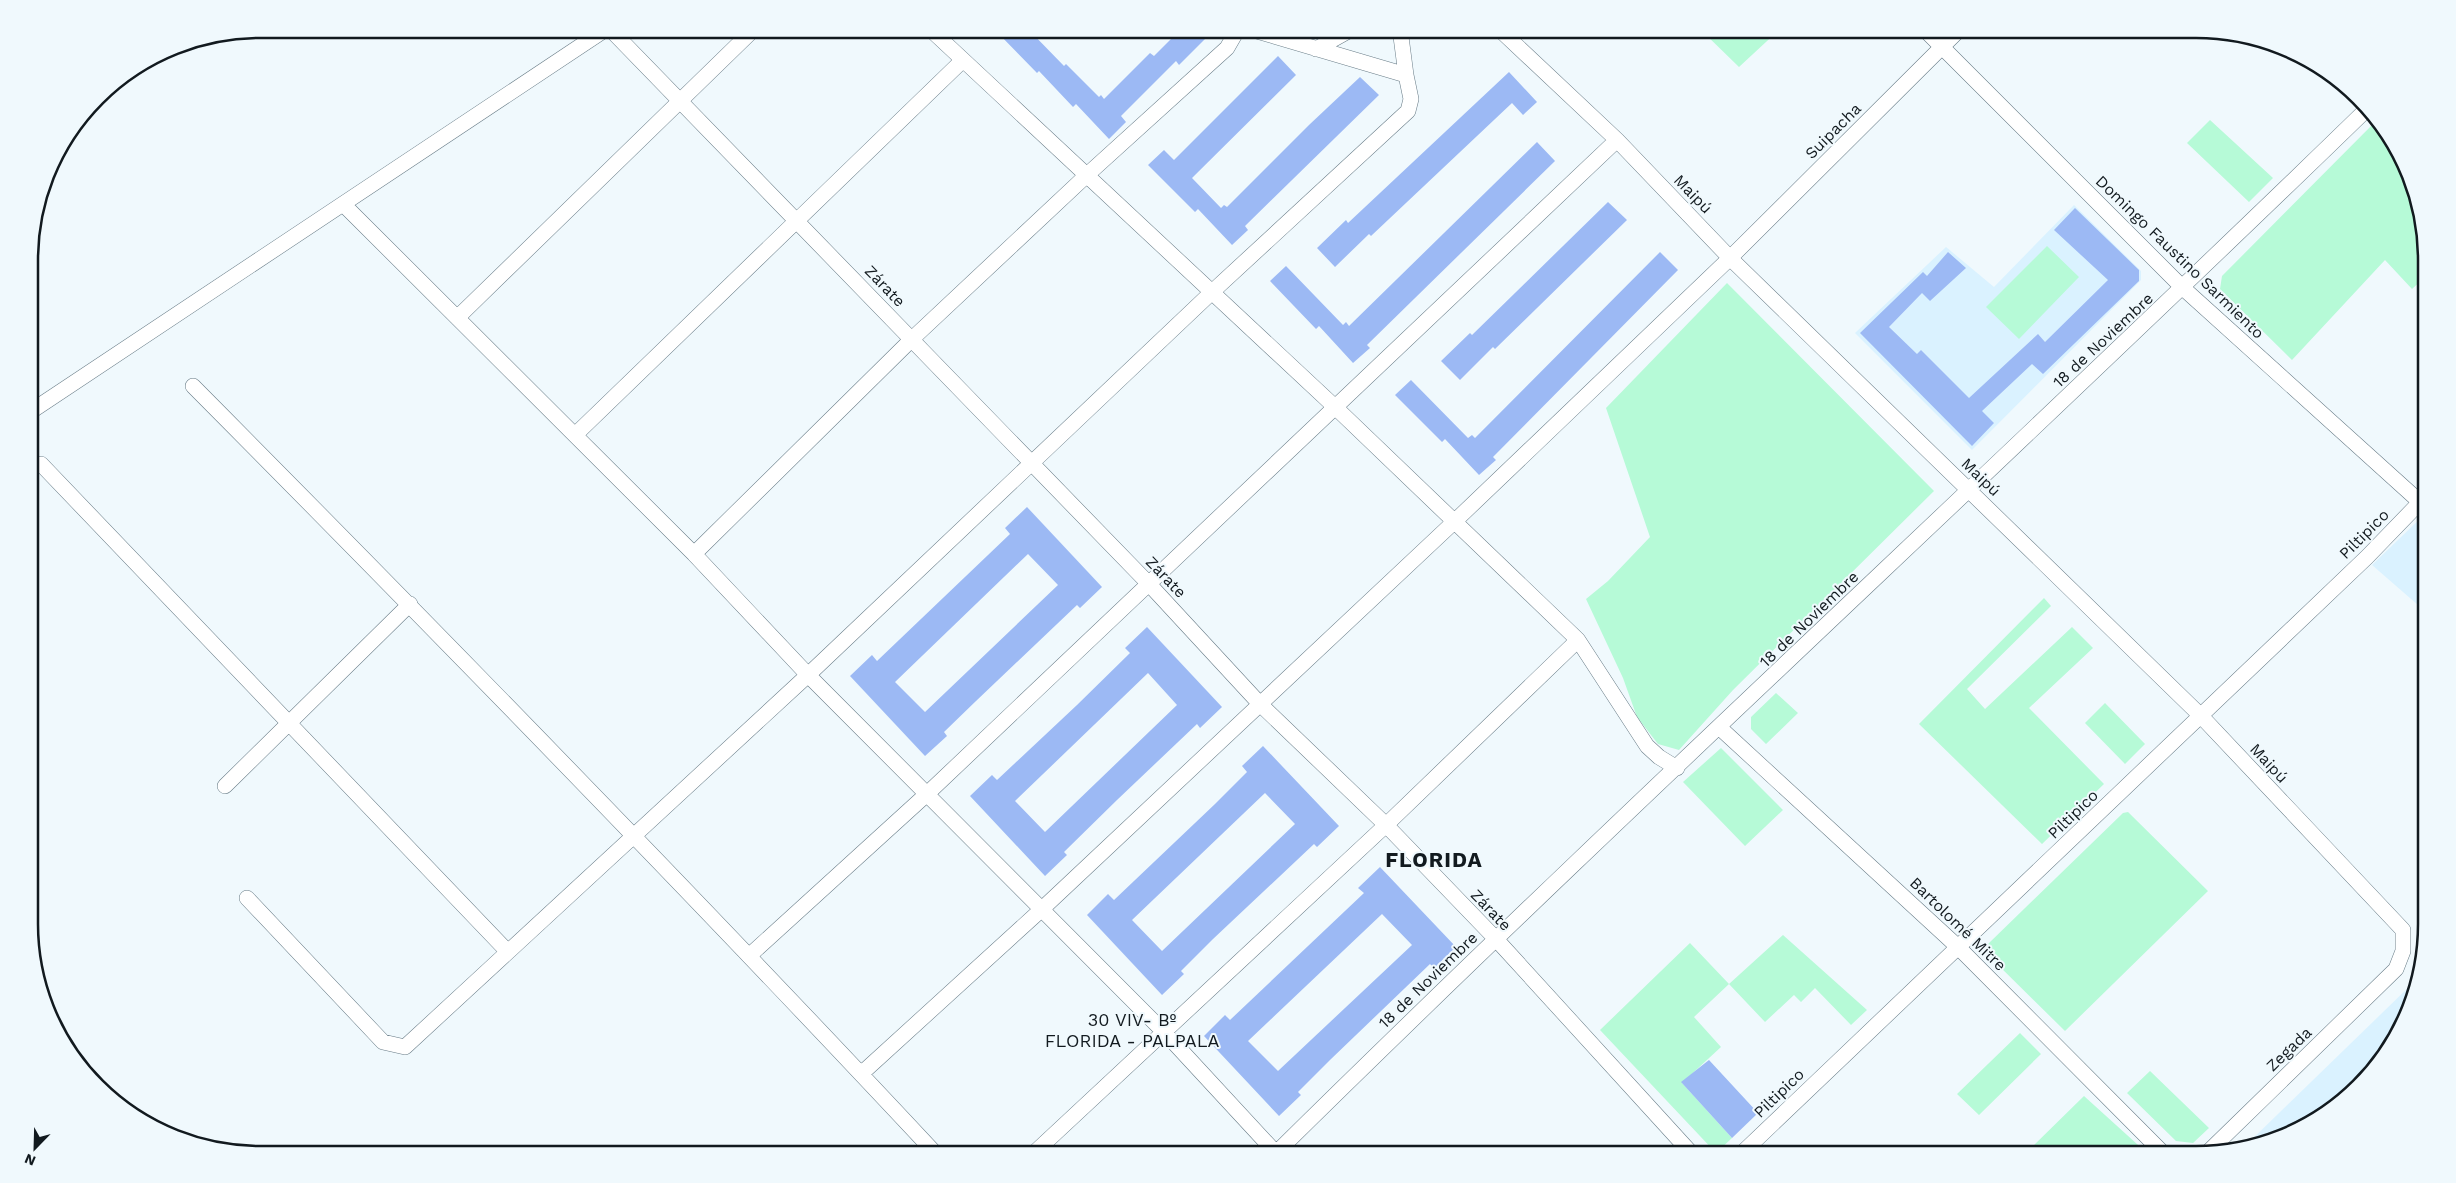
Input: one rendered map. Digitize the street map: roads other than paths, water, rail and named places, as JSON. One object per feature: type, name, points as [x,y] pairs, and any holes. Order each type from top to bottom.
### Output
[{"type":"street","points":[[38,407],[594,37]]},
{"type":"street","name":"Zárate","points":[[618,37],[912,339],[1030,464],[1149,584],[1260,703],[1386,825],[1495,938],[1685,1146]]},
{"type":"street","points":[[458,317],[746,37]]},
{"type":"street","points":[[939,37],[1088,174],[1578,640],[1648,746],[1677,768]]},
{"type":"street","points":[[694,554],[912,339],[1088,174],[1227,48],[1233,37]]},
{"type":"street","points":[[1276,37],[1406,75]]},
{"type":"street","points":[[1316,49],[1338,37]]},
{"type":"street","points":[[246,898],[383,1042],[405,1047],[808,675],[1212,292],[1408,110],[1411,99],[1401,37]]},
{"type":"street","name":"Maipú","points":[[1508,37],[1617,140],[1730,258],[2201,716],[2402,930],[2403,951],[2396,969]]},
{"type":"street","name":"Domingo Faustino Sarmiento","points":[[1933,37],[2183,288],[2418,495]]},
{"type":"street","name":"Suipacha","points":[[861,1074],[1042,909],[1455,521],[1730,258],[1952,37]]},
{"type":"street","points":[[575,435],[963,60]]},
{"type":"street","name":"18 de Noviembre","points":[[1283,1146],[1495,938],[1720,728],[2183,288],[2363,112]]},
{"type":"street","points":[[750,955],[928,794],[1617,140]]},
{"type":"street","points":[[343,204],[694,554],[808,675],[1164,1033],[1269,1146]]},
{"type":"street","points":[[193,386],[410,604],[750,955],[928,1146]]},
{"type":"street","points":[[40,464],[508,952]]},
{"type":"street","name":"Piltipico","points":[[1749,1146],[2367,557],[2418,504]]},
{"type":"street","points":[[225,786],[410,604]]},
{"type":"street","points":[[1042,1146],[1386,825],[1578,640]]},
{"type":"street","name":"Bartolomé Mitre","points":[[1720,728],[1958,947],[2156,1146]]},
{"type":"street","name":"Zegada","points":[[2216,1145],[2396,969]]},
{"type":"district","name":"FLORIDA","points":[[1434,859]]},
{"type":"district","name":"30 VIV- Bº FLORIDA - PALPALA","points":[[1132,1029]]}]
